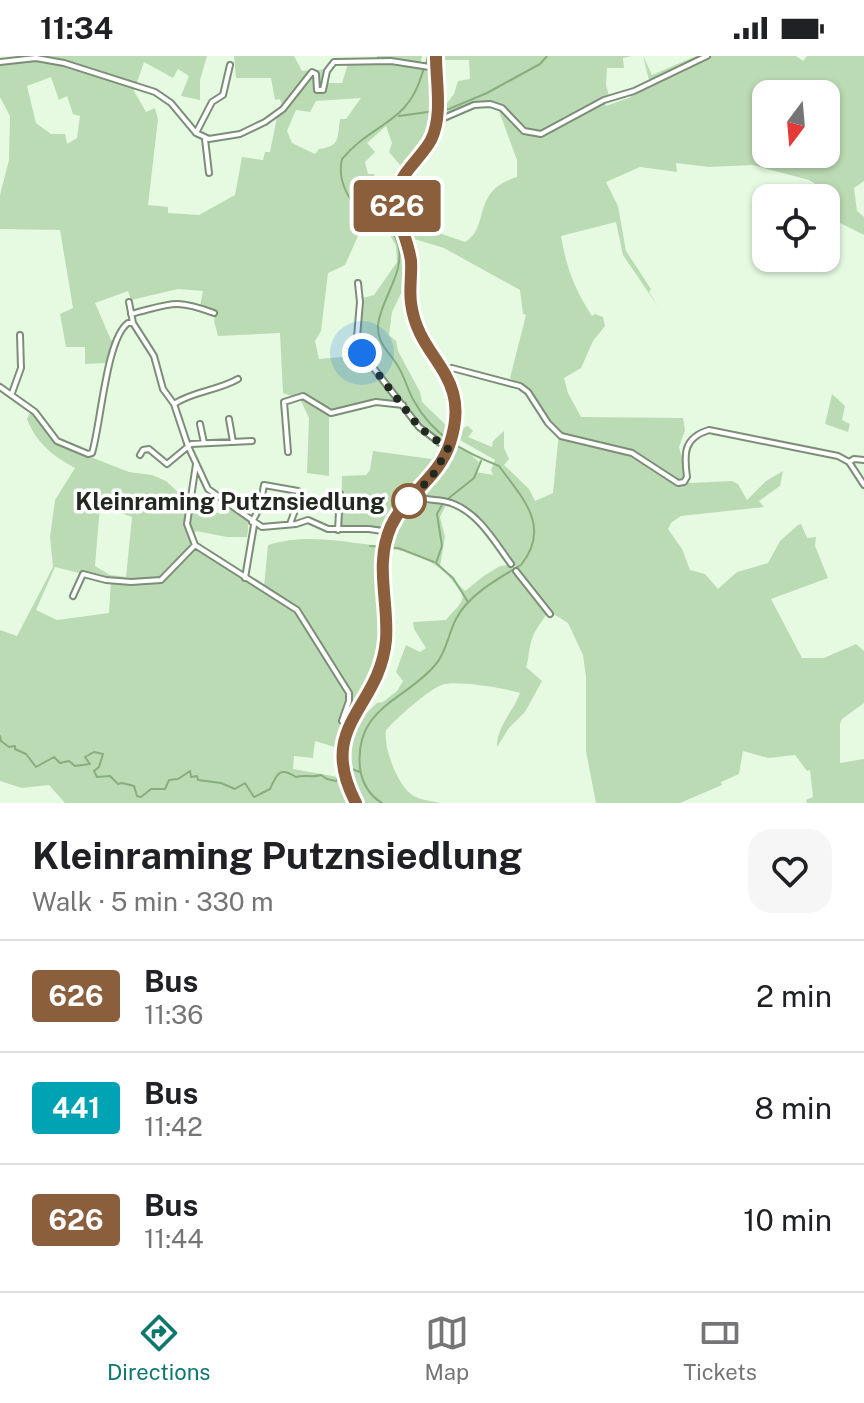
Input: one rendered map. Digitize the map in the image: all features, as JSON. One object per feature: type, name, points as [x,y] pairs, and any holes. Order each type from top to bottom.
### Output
[{"type":"main road","points":[[356,803],[343,772],[342,751],[359,704],[378,677],[382,663],[386,639],[382,577],[385,546],[398,514],[439,468],[453,432],[453,387],[414,319],[409,253],[396,202],[402,179],[429,143],[437,119],[433,67],[436,56]]},
{"type":"street","points":[[437,119],[468,107],[490,104],[502,108],[524,131],[541,134],[604,100],[634,91],[707,56]]},
{"type":"street","points":[[0,62],[36,58],[64,63],[155,92],[171,103],[196,133],[205,139],[234,136],[259,126],[283,109],[312,72],[317,77],[316,89],[321,91],[329,67],[334,62],[379,59],[433,67]]},
{"type":"street","points":[[196,133],[212,102],[223,95],[230,65]]},
{"type":"street","points":[[205,139],[209,173]]},
{"type":"street","points":[[358,283],[358,345],[427,435],[448,448]]},
{"type":"street","points":[[129,302],[133,323],[154,356],[163,389],[174,404],[188,446],[208,489],[253,523],[269,528],[308,520],[328,529],[389,532]]},
{"type":"street","points":[[131,314],[173,302],[191,304],[214,313]]},
{"type":"street","points":[[0,387],[35,412],[65,446],[92,453],[111,356],[119,332],[128,323],[133,323]]},
{"type":"street","points":[[12,393],[21,368],[20,335]]},
{"type":"street","points":[[444,369],[452,368],[520,386],[561,436],[632,453],[678,483],[684,482],[687,477],[684,455],[687,447],[699,434],[709,430],[838,456],[849,462],[864,485]]},
{"type":"street","points":[[174,404],[185,397],[218,389],[238,379]]},
{"type":"street","points":[[288,452],[284,402],[303,396],[326,411],[337,413],[376,402],[403,405]]},
{"type":"street","points":[[229,419],[233,442]]},
{"type":"street","points":[[200,424],[204,443]]},
{"type":"street","points":[[140,455],[143,450],[149,449],[167,464],[188,446],[252,441]]},
{"type":"street","points":[[849,462],[864,460]]},
{"type":"street","points":[[196,462],[187,524],[195,545],[297,610],[349,693],[342,721],[349,727]]},
{"type":"street","points":[[245,578],[253,523],[264,485],[298,491],[298,502],[290,524]]},
{"type":"street","points":[[338,530],[340,494]]},
{"type":"street","points":[[415,495],[447,501],[472,513],[511,564]]},
{"type":"street","points":[[73,596],[83,574],[87,573],[106,580],[161,580],[195,545]]},
{"type":"street","points":[[516,571],[550,614]]},
{"type":"green space","points":[[21,56],[207,56],[200,80],[200,100],[181,96],[189,76],[178,69],[173,78],[144,62],[134,91],[146,112],[155,108],[158,119],[148,205],[168,207],[168,213],[199,215],[235,195],[242,157],[263,160],[265,152],[270,152],[277,117],[284,112],[280,99],[275,100],[271,78],[236,78],[234,56],[294,56],[302,71],[329,69],[328,83],[342,83],[349,61],[376,60],[377,56],[422,56],[419,68],[432,71],[435,75],[434,116],[423,147],[405,171],[389,152],[392,143],[386,126],[367,143],[375,152],[365,162],[368,174],[374,174],[377,189],[395,209],[409,259],[409,277],[392,312],[389,335],[396,341],[422,402],[451,430],[433,467],[385,528],[341,527],[342,476],[366,475],[370,470],[373,451],[432,459],[439,447],[421,431],[402,406],[372,405],[329,416],[329,476],[307,473],[309,418],[300,399],[283,393],[280,333],[218,336],[214,321],[216,310],[200,306],[203,291],[178,289],[131,300],[128,291],[95,303],[114,341],[107,363],[85,364],[85,347],[66,347],[60,314],[73,308],[60,230],[0,229],[0,195],[9,160],[10,116],[0,97],[0,60]],"holes":[[[51,77],[59,100],[67,96],[73,114],[80,116],[77,138],[67,144],[65,134],[51,134],[36,123],[27,86]],[[361,98],[346,119],[340,119],[335,143],[319,149],[315,154],[292,143],[287,131],[296,110],[310,112],[316,101]],[[366,218],[380,224],[396,246],[397,262],[374,295],[359,299],[354,356],[319,359],[315,341],[321,331],[328,273],[345,265]]]},
{"type":"green space","points":[[440,56],[632,56],[623,58],[624,68],[607,68],[609,96],[603,99],[606,106],[631,97],[630,94],[650,84],[643,56],[652,75],[696,56],[796,56],[803,61],[807,56],[864,56],[864,181],[854,188],[857,211],[864,217],[864,235],[840,223],[840,184],[816,184],[764,168],[840,168],[840,80],[752,80],[752,165],[709,167],[676,163],[677,172],[640,167],[606,182],[618,206],[626,251],[651,289],[649,292],[659,308],[623,255],[616,222],[561,236],[576,287],[592,316],[603,317],[605,326],[593,341],[581,368],[564,378],[581,417],[683,418],[685,430],[679,447],[689,483],[732,481],[738,484],[747,500],[766,481],[783,471],[780,486],[759,501],[764,507],[681,516],[668,529],[682,549],[690,570],[705,574],[718,589],[737,572],[768,563],[780,541],[798,525],[801,524],[807,538],[816,537],[815,546],[828,578],[771,599],[802,658],[824,658],[856,644],[864,651],[864,703],[842,719],[840,724],[840,763],[864,759],[864,803],[807,803],[806,800],[813,797],[810,770],[807,771],[795,755],[768,758],[743,751],[739,774],[680,803],[596,803],[586,751],[583,655],[568,623],[552,613],[546,615],[534,634],[526,667],[542,681],[525,712],[509,728],[497,747],[502,726],[520,693],[461,683],[445,684],[423,697],[386,730],[389,755],[406,789],[417,798],[441,803],[358,803],[347,779],[344,759],[358,721],[377,703],[397,691],[403,681],[396,672],[406,645],[420,652],[426,648],[413,622],[446,620],[463,598],[452,580],[427,560],[407,552],[386,549],[395,522],[415,500],[447,503],[440,517],[445,537],[440,566],[465,591],[500,566],[509,565],[515,572],[518,570],[497,540],[471,512],[451,501],[420,494],[455,445],[479,462],[476,472],[493,475],[491,470],[495,460],[457,438],[468,426],[473,431],[468,437],[492,447],[493,441],[504,431],[504,448],[509,459],[504,465],[529,489],[535,501],[553,493],[559,432],[535,398],[510,378],[526,315],[523,314],[520,290],[444,248],[411,238],[413,273],[405,229],[439,233],[465,242],[473,235],[493,191],[517,177],[517,160],[499,111],[499,103],[474,103],[441,116],[458,81],[470,79],[469,60],[439,60]]},
{"type":"green space","points":[[832,394],[845,406],[842,420],[850,424],[848,432],[825,424]]},
{"type":"green space","points":[[30,413],[36,417],[60,445],[129,472],[152,475],[166,481],[181,495],[220,514],[228,513],[235,495],[252,495],[247,537],[196,531],[193,535],[196,544],[264,587],[268,545],[310,539],[381,546],[378,569],[381,629],[376,668],[352,706],[338,748],[315,741],[313,758],[294,756],[293,769],[338,777],[350,803],[65,803],[49,785],[22,788],[0,781],[0,630],[17,636],[53,567],[50,537],[55,500],[75,468],[46,448],[27,419]],"holes":[[[100,506],[132,517],[126,577],[110,575],[95,566]],[[55,567],[111,581],[109,613],[57,620],[36,610]]]},
{"type":"waterway","points":[[382,803],[364,784],[361,773],[360,747],[365,731],[384,707],[436,664],[461,610],[485,588],[521,565],[534,538],[530,513],[499,466],[462,449],[430,424],[382,343],[378,325],[399,265],[398,244],[387,226],[362,212],[350,199],[341,175],[342,159],[408,103],[428,56]]},
{"type":"waterway","points":[[399,116],[449,109],[487,93],[540,64],[547,56]]},
{"type":"waterway","points":[[449,498],[474,478],[481,461]]},
{"type":"waterway","points":[[443,503],[437,514],[442,546],[436,563],[453,578],[468,602]]},
{"type":"waterway","points":[[370,546],[398,548],[434,562]]},
{"type":"waterway","points":[[0,736],[9,747],[15,746],[15,749],[26,754],[36,767],[54,757],[60,763],[69,761],[75,766],[90,764],[85,757],[94,752],[103,754],[99,767],[94,771],[97,777],[110,776],[118,784],[134,786],[137,796],[141,797],[151,789],[165,789],[169,780],[178,779],[190,771],[191,777],[197,776],[198,780],[221,783],[235,789],[245,783],[254,797],[270,789],[282,772],[296,777],[321,775],[336,781],[342,775]]},
{"type":"waterway","points":[[346,770],[349,768],[360,772]]},
{"type":"bus line","name":"626","points":[[356,803],[344,776],[341,756],[356,711],[375,681],[382,663],[386,639],[382,577],[385,545],[398,514],[443,461],[455,423],[453,387],[414,319],[409,253],[396,202],[402,179],[425,150],[435,131],[436,56]]},
{"type":"place","name":"Kleinraming Putznsiedlung","points":[[409,501]]},
{"type":"route","points":[[362,353],[419,427],[448,449],[433,475],[409,501]]}]
